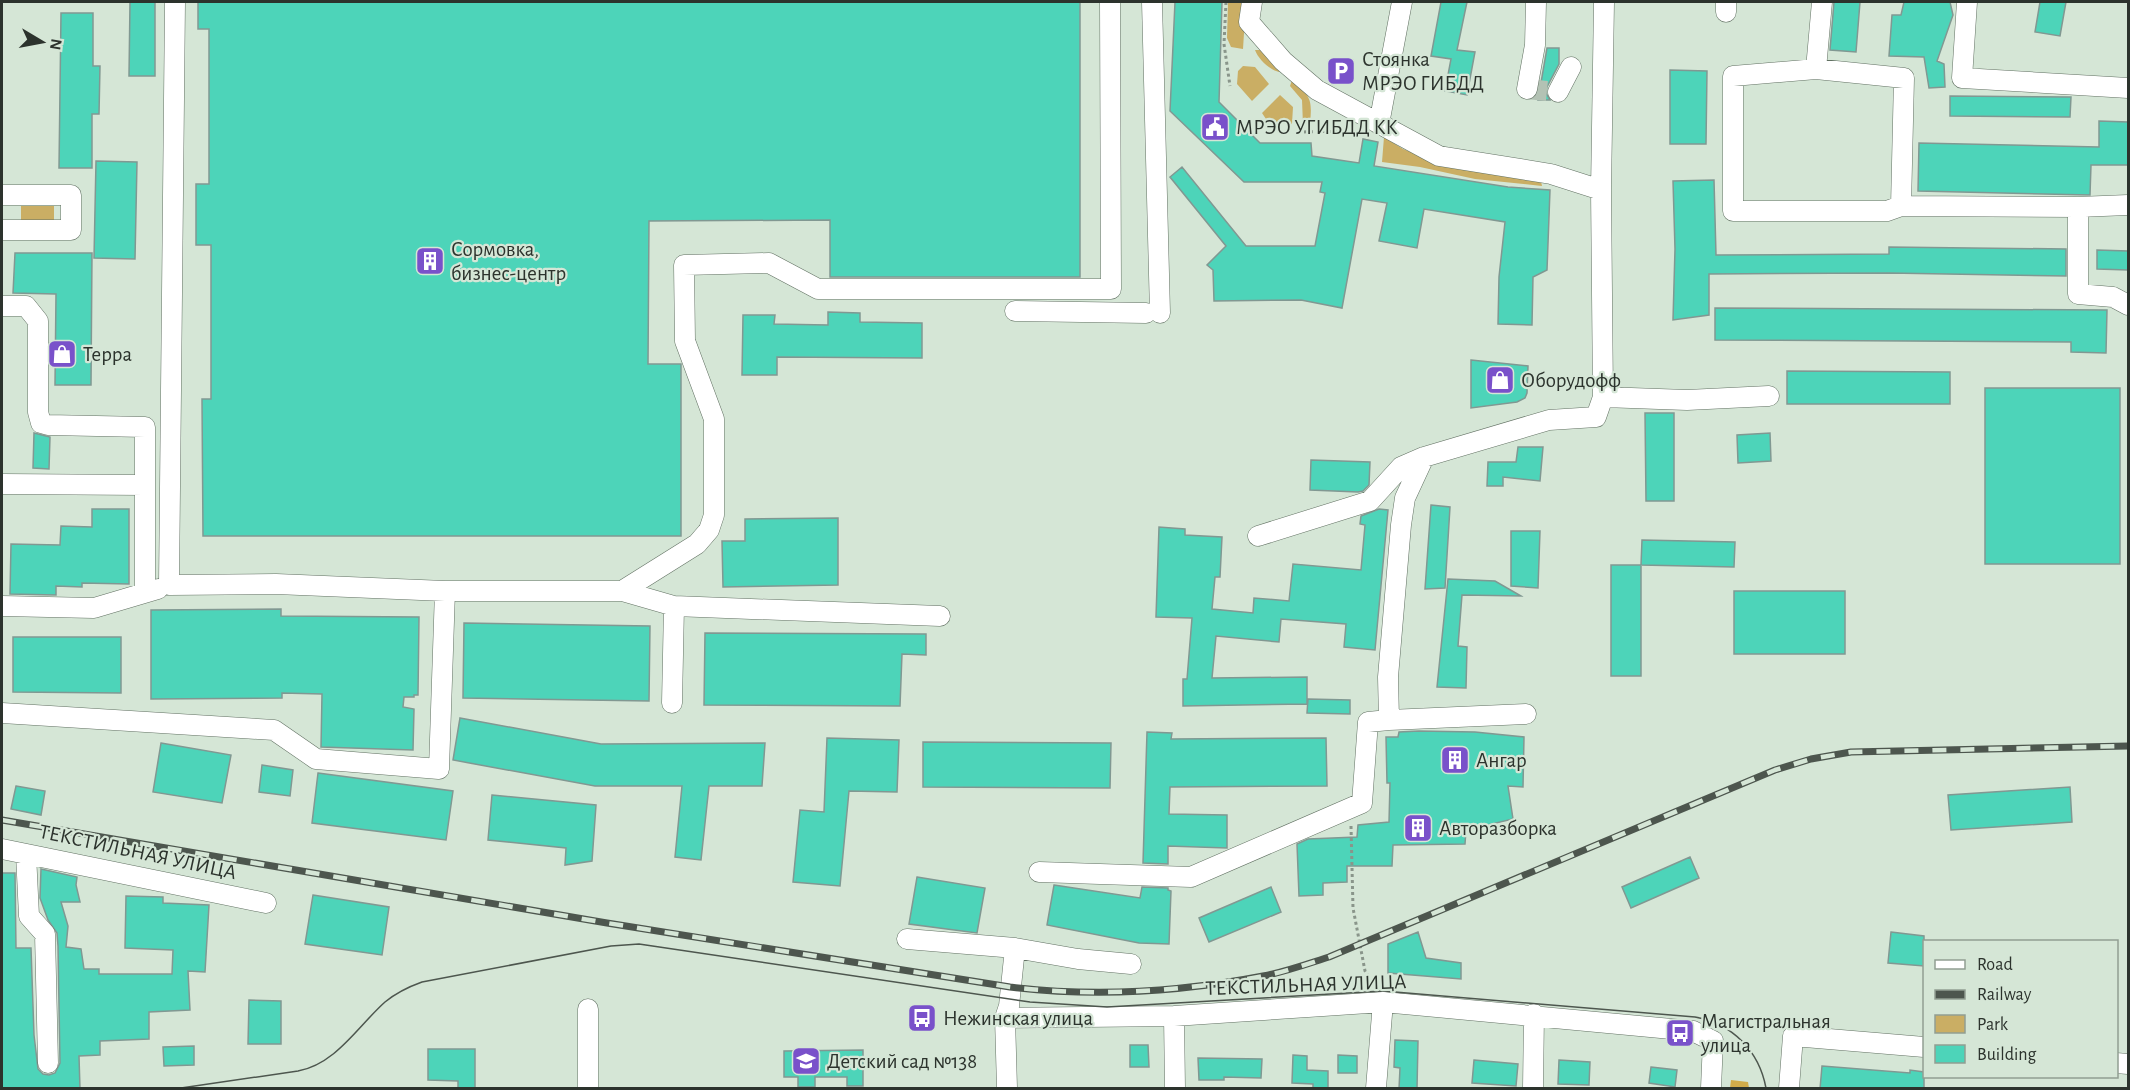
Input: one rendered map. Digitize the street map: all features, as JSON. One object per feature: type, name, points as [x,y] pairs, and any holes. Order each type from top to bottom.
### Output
[{"type":"street","points":[[170,585],[175,2]]},
{"type":"street","points":[[622,591],[697,544],[709,531],[714,515],[714,419],[685,341],[684,265],[769,263],[818,289],[1112,288],[1110,2]]},
{"type":"street","points":[[1015,311],[1153,313],[1152,2]]},
{"type":"street","points":[[1252,2],[1249,22],[1283,61],[1317,90],[1378,124],[1439,156],[1551,174],[1601,190]]},
{"type":"street","points":[[1378,124],[1402,2]]},
{"type":"street","points":[[1527,89],[1535,45],[1536,2]]},
{"type":"street","points":[[1258,536],[1370,501],[1401,467],[1424,457],[1549,420],[1596,417],[1603,396],[1601,190],[1604,2]]},
{"type":"street","points":[[1816,69],[1822,2]]},
{"type":"street","points":[[1967,2],[1962,78],[2128,88]]},
{"type":"street","points":[[1558,92],[1571,67]]},
{"type":"street","points":[[1901,206],[1904,78],[1816,69],[1733,76],[1733,211],[1887,212],[1901,206],[2128,205]]},
{"type":"street","points":[[2,195],[71,195],[71,230],[2,230]]},
{"type":"street","points":[[2078,207],[2078,294],[2113,297],[2128,305]]},
{"type":"street","points":[[2,306],[26,306],[38,321],[38,412],[41,423],[145,427],[145,592]]},
{"type":"street","points":[[1603,396],[1687,400],[1768,396]]},
{"type":"street","points":[[1389,720],[1388,677],[1401,525],[1405,498],[1424,457]]},
{"type":"street","points":[[2,483],[145,485]]},
{"type":"street","points":[[2,606],[94,608],[170,585],[276,584],[445,591],[622,591],[674,606],[940,616]]},
{"type":"street","points":[[2,713],[274,730],[316,759],[439,769],[445,591]]},
{"type":"street","points":[[672,703],[674,606]]},
{"type":"street","points":[[1039,872],[1191,877],[1362,803],[1368,722],[1527,714]]},
{"type":"street","name":"ТЕКСТИЛЬНАЯ УЛИЦА","points":[[2,849],[266,903]]},
{"type":"street","points":[[26,854],[29,916],[45,934],[48,1063]]},
{"type":"street","points":[[907,939],[1016,948],[1078,959],[1131,964]]},
{"type":"street","points":[[1007,1089],[1005,1017],[1009,1006],[1016,948]]},
{"type":"street","points":[[1376,1089],[1379,994]]},
{"type":"street","name":"ТЕКСТИЛЬНАЯ УЛИЦА","points":[[1005,1017],[1174,1016],[1379,994],[1692,1031],[1713,1041],[1711,1089]]},
{"type":"street","points":[[588,1009],[588,1089]]},
{"type":"street","points":[[1533,1089],[1534,1014]]},
{"type":"street","points":[[1174,1016],[1175,1089]]},
{"type":"street","points":[[1789,1089],[1793,1036],[1923,1047]]},
{"type":"path","points":[[1226,2],[1224,44],[1230,86]]},
{"type":"path","points":[[1298,132],[1360,131],[1378,124]]},
{"type":"path","points":[[1351,820],[1350,863],[1353,908],[1365,971],[1379,994]]},
{"type":"green space","points":[[1228,2],[1246,2],[1243,49],[1231,47],[1227,38]]},
{"type":"green space","points":[[1255,50],[1262,50],[1281,68],[1279,72],[1265,64]]},
{"type":"green space","points":[[1243,66],[1255,67],[1269,84],[1252,101],[1237,84],[1238,71]]},
{"type":"green space","points":[[1292,80],[1304,91],[1309,100],[1310,125],[1303,125],[1302,100],[1290,86]]},
{"type":"green space","points":[[1280,95],[1293,107],[1292,124],[1268,122],[1262,113]]},
{"type":"green space","points":[[1384,137],[1403,149],[1437,162],[1540,176],[1542,186],[1475,179],[1420,167],[1382,162]]},
{"type":"green space","points":[[21,206],[54,206],[54,220],[21,220]]},
{"type":"shaded area","points":[[1731,1080],[1748,1082],[1749,1088],[1730,1088]]},
{"type":"building","points":[[130,2],[155,2],[155,76],[129,76]]},
{"type":"building","name":"Сормовка, бизнес-центр","points":[[198,2],[1080,2],[1080,277],[830,277],[830,220],[649,221],[648,364],[681,364],[681,536],[203,536],[202,399],[211,399],[211,245],[196,245],[196,184],[209,184],[209,29],[198,29]]},
{"type":"building","points":[[1175,2],[1222,2],[1219,102],[1260,143],[1311,143],[1312,156],[1359,163],[1363,139],[1378,142],[1374,166],[1508,187],[1550,190],[1547,270],[1533,277],[1532,325],[1498,324],[1499,277],[1505,222],[1424,209],[1417,248],[1379,241],[1387,203],[1362,199],[1342,308],[1301,300],[1214,301],[1213,270],[1207,265],[1226,246],[1170,177],[1182,167],[1246,246],[1315,246],[1325,193],[1320,192],[1322,182],[1244,182],[1170,111]]},
{"type":"building","points":[[1441,2],[1467,2],[1457,50],[1475,52],[1467,95],[1445,91],[1451,59],[1431,56]]},
{"type":"building","points":[[1834,2],[1860,2],[1856,52],[1830,50]]},
{"type":"building","points":[[1904,2],[1950,2],[1953,15],[1937,61],[1944,64],[1945,87],[1929,88],[1924,57],[1889,56],[1892,15],[1901,15]]},
{"type":"building","points":[[2040,2],[2066,2],[2060,36],[2035,32]]},
{"type":"building","points":[[61,13],[93,13],[93,66],[100,66],[99,114],[92,114],[92,168],[59,168]]},
{"type":"building","points":[[1547,48],[1559,48],[1559,64],[1547,87],[1546,93],[1550,100],[1538,100]]},
{"type":"building","points":[[1670,70],[1707,71],[1706,144],[1670,144]]},
{"type":"building","points":[[1950,96],[2071,97],[2070,117],[1950,116]]},
{"type":"building","points":[[2099,121],[2128,122],[2128,165],[2091,165],[2090,195],[1918,191],[1919,143],[2099,147]]},
{"type":"building","points":[[96,161],[137,162],[135,259],[94,258]]},
{"type":"building","points":[[1714,180],[1716,255],[1889,254],[1889,247],[2066,249],[2066,276],[1889,273],[1709,274],[1709,315],[1673,320],[1675,249],[1673,181]]},
{"type":"building","points":[[2097,250],[2128,251],[2128,270],[2097,269]]},
{"type":"building","points":[[15,253],[92,253],[91,385],[55,385],[56,294],[13,293]]},
{"type":"building","points":[[1715,308],[2107,310],[2106,353],[2071,352],[2071,342],[1715,340]]},
{"type":"building","points":[[828,312],[860,313],[860,322],[922,323],[922,358],[777,357],[777,375],[742,375],[743,315],[775,315],[774,324],[828,325]]},
{"type":"building","points":[[1471,360],[1528,366],[1525,398],[1517,402],[1471,408]]},
{"type":"building","points":[[1787,371],[1950,372],[1950,404],[1787,404]]},
{"type":"building","points":[[1985,388],[2120,388],[2120,564],[1985,564]]},
{"type":"building","points":[[1645,413],[1674,413],[1674,501],[1646,501]]},
{"type":"building","points":[[34,433],[50,437],[49,469],[33,468]]},
{"type":"building","points":[[1770,433],[1771,461],[1738,463],[1737,435]]},
{"type":"building","points":[[1518,447],[1543,447],[1540,481],[1503,477],[1503,486],[1487,486],[1488,462],[1516,462]]},
{"type":"building","points":[[1311,460],[1370,462],[1369,485],[1363,491],[1358,492],[1310,490]]},
{"type":"building","points":[[1431,505],[1450,507],[1445,588],[1425,589]]},
{"type":"building","points":[[92,509],[129,509],[129,584],[82,583],[82,587],[56,586],[56,595],[10,594],[11,544],[60,545],[61,526],[92,527]]},
{"type":"building","points":[[1379,509],[1388,510],[1375,650],[1344,647],[1346,624],[1281,619],[1279,642],[1216,636],[1212,678],[1307,677],[1307,704],[1183,706],[1183,679],[1187,679],[1192,618],[1156,617],[1159,527],[1185,529],[1185,535],[1222,537],[1220,577],[1215,577],[1212,609],[1253,613],[1254,598],[1289,601],[1293,564],[1361,570],[1365,525],[1360,524],[1361,516]]},
{"type":"building","points":[[838,518],[838,585],[723,587],[722,541],[745,541],[745,519]]},
{"type":"building","points":[[1511,531],[1540,531],[1538,588],[1511,586]]},
{"type":"building","points":[[1642,540],[1735,542],[1734,567],[1641,565]]},
{"type":"building","points":[[1611,565],[1641,565],[1641,676],[1611,676]]},
{"type":"building","points":[[1448,579],[1495,581],[1521,596],[1462,595],[1458,646],[1467,647],[1466,688],[1437,687]]},
{"type":"building","points":[[1734,591],[1845,591],[1845,654],[1734,654]]},
{"type":"building","points":[[281,609],[281,616],[419,617],[418,695],[404,697],[403,707],[414,709],[413,750],[321,747],[322,694],[282,693],[282,698],[151,699],[151,610]]},
{"type":"building","points":[[464,623],[650,626],[649,701],[463,698]]},
{"type":"building","points":[[705,633],[926,634],[926,655],[902,654],[900,706],[704,705]]},
{"type":"building","points":[[13,637],[121,637],[121,693],[13,692]]},
{"type":"building","points":[[1308,699],[1350,700],[1350,714],[1307,713]]},
{"type":"building","points":[[460,718],[601,744],[765,743],[762,786],[709,786],[701,860],[675,857],[682,786],[595,786],[453,760]]},
{"type":"building","points":[[1147,732],[1172,733],[1171,739],[1326,738],[1327,786],[1170,787],[1169,814],[1227,815],[1227,848],[1168,846],[1168,864],[1143,863]]},
{"type":"building","points":[[1399,732],[1475,732],[1524,737],[1523,787],[1508,786],[1513,819],[1466,830],[1465,844],[1393,845],[1392,866],[1347,866],[1347,882],[1323,883],[1323,895],[1299,896],[1297,844],[1308,839],[1357,837],[1358,825],[1389,822],[1390,783],[1387,783],[1386,737],[1398,737]]},
{"type":"building","points":[[827,738],[899,740],[897,792],[849,791],[840,886],[793,882],[800,810],[824,812]]},
{"type":"building","points":[[923,742],[1111,743],[1110,788],[923,787]]},
{"type":"building","points":[[161,743],[231,755],[222,803],[153,792]]},
{"type":"building","points":[[262,765],[293,770],[290,796],[259,792]]},
{"type":"building","points":[[318,773],[453,791],[446,840],[312,823]]},
{"type":"building","points":[[16,786],[45,791],[41,815],[11,809]]},
{"type":"building","points":[[2070,787],[2072,822],[1951,830],[1948,795]]},
{"type":"building","points":[[492,795],[596,805],[592,861],[565,865],[566,848],[488,840]]},
{"type":"building","points":[[1690,857],[1699,878],[1631,908],[1622,887]]},
{"type":"building","points":[[41,869],[77,877],[76,885],[80,902],[61,902],[68,926],[66,947],[81,949],[84,969],[99,969],[99,974],[172,974],[173,950],[125,948],[126,896],[163,897],[163,903],[209,905],[205,972],[188,971],[190,1010],[149,1012],[149,1039],[100,1041],[100,1055],[79,1056],[80,1089],[2,1089],[2,873],[15,873],[16,948],[31,948],[34,1035],[38,1069],[43,1074],[49,1075],[55,1073],[60,1063],[57,933],[48,920],[40,898]]},
{"type":"building","points":[[917,877],[985,888],[977,933],[909,924]]},
{"type":"building","points":[[1054,885],[1140,898],[1142,887],[1168,888],[1171,891],[1169,944],[1139,943],[1047,925]]},
{"type":"building","points":[[1271,887],[1281,912],[1209,942],[1199,918]]},
{"type":"building","points":[[313,895],[389,907],[382,955],[305,944]]},
{"type":"building","points":[[1418,932],[1426,958],[1461,963],[1461,979],[1388,973],[1388,944]]},
{"type":"building","points":[[1891,932],[1924,936],[1923,966],[1888,963]]},
{"type":"building","points":[[249,1000],[281,1001],[281,1044],[248,1044]]},
{"type":"building","points":[[1395,1040],[1418,1041],[1417,1089],[1399,1089],[1400,1068],[1394,1067]]},
{"type":"building","points":[[1130,1045],[1148,1045],[1149,1067],[1130,1067]]},
{"type":"building","points":[[194,1046],[194,1065],[164,1066],[163,1047]]},
{"type":"building","points":[[428,1049],[475,1049],[475,1089],[458,1089],[458,1081],[428,1080]]},
{"type":"building","points":[[863,1050],[863,1086],[847,1086],[847,1077],[815,1077],[815,1087],[798,1087],[798,1077],[784,1077],[784,1051]]},
{"type":"building","points":[[1293,1055],[1307,1056],[1307,1070],[1328,1071],[1328,1089],[1313,1089],[1313,1084],[1292,1083]]},
{"type":"building","points":[[1338,1055],[1357,1056],[1357,1073],[1338,1073]]},
{"type":"building","points":[[1198,1058],[1262,1059],[1261,1078],[1224,1077],[1224,1080],[1199,1080]]},
{"type":"building","points":[[1474,1060],[1518,1064],[1516,1086],[1472,1083]]},
{"type":"building","points":[[1559,1060],[1590,1062],[1589,1085],[1558,1084]]},
{"type":"building","points":[[1822,1066],[1910,1073],[1910,1070],[1923,1072],[1924,1078],[1924,1089],[1820,1089]]},
{"type":"building","points":[[1651,1067],[1677,1070],[1675,1087],[1649,1083]]},
{"type":"tunnel","points":[[1527,89],[1558,92]]},
{"type":"tram line","points":[[181,1088],[312,1067],[324,1061],[346,1043],[389,999],[402,990],[422,982],[611,946],[639,944],[1030,1002],[1107,1007],[1383,991],[1695,1017],[1721,1026],[1742,1041],[1757,1062],[1766,1088]]},
{"type":"railway","points":[[2,820],[607,923],[1010,987],[1073,992],[1137,991],[1200,986],[1263,976],[1329,957],[1775,770],[1811,759],[1851,752],[2128,746]]},
{"type":"place","name":"Стоянка МРЭО ГИБДД","points":[[1341,71]]},
{"type":"place","name":"МРЭО УГИБДД КК","points":[[1215,127]]},
{"type":"place","name":"Сормовка, бизнес-центр","points":[[430,261]]},
{"type":"place","name":"Терра","points":[[62,354]]},
{"type":"place","name":"Оборудофф","points":[[1500,380]]},
{"type":"place","name":"Ангар","points":[[1455,760]]},
{"type":"place","name":"Авторазборка","points":[[1418,828]]},
{"type":"place","name":"Нежинская улица","points":[[922,1018]]},
{"type":"place","name":"Магистральная улица","points":[[1680,1033]]},
{"type":"place","name":"Детский сад №138","points":[[806,1061]]}]
